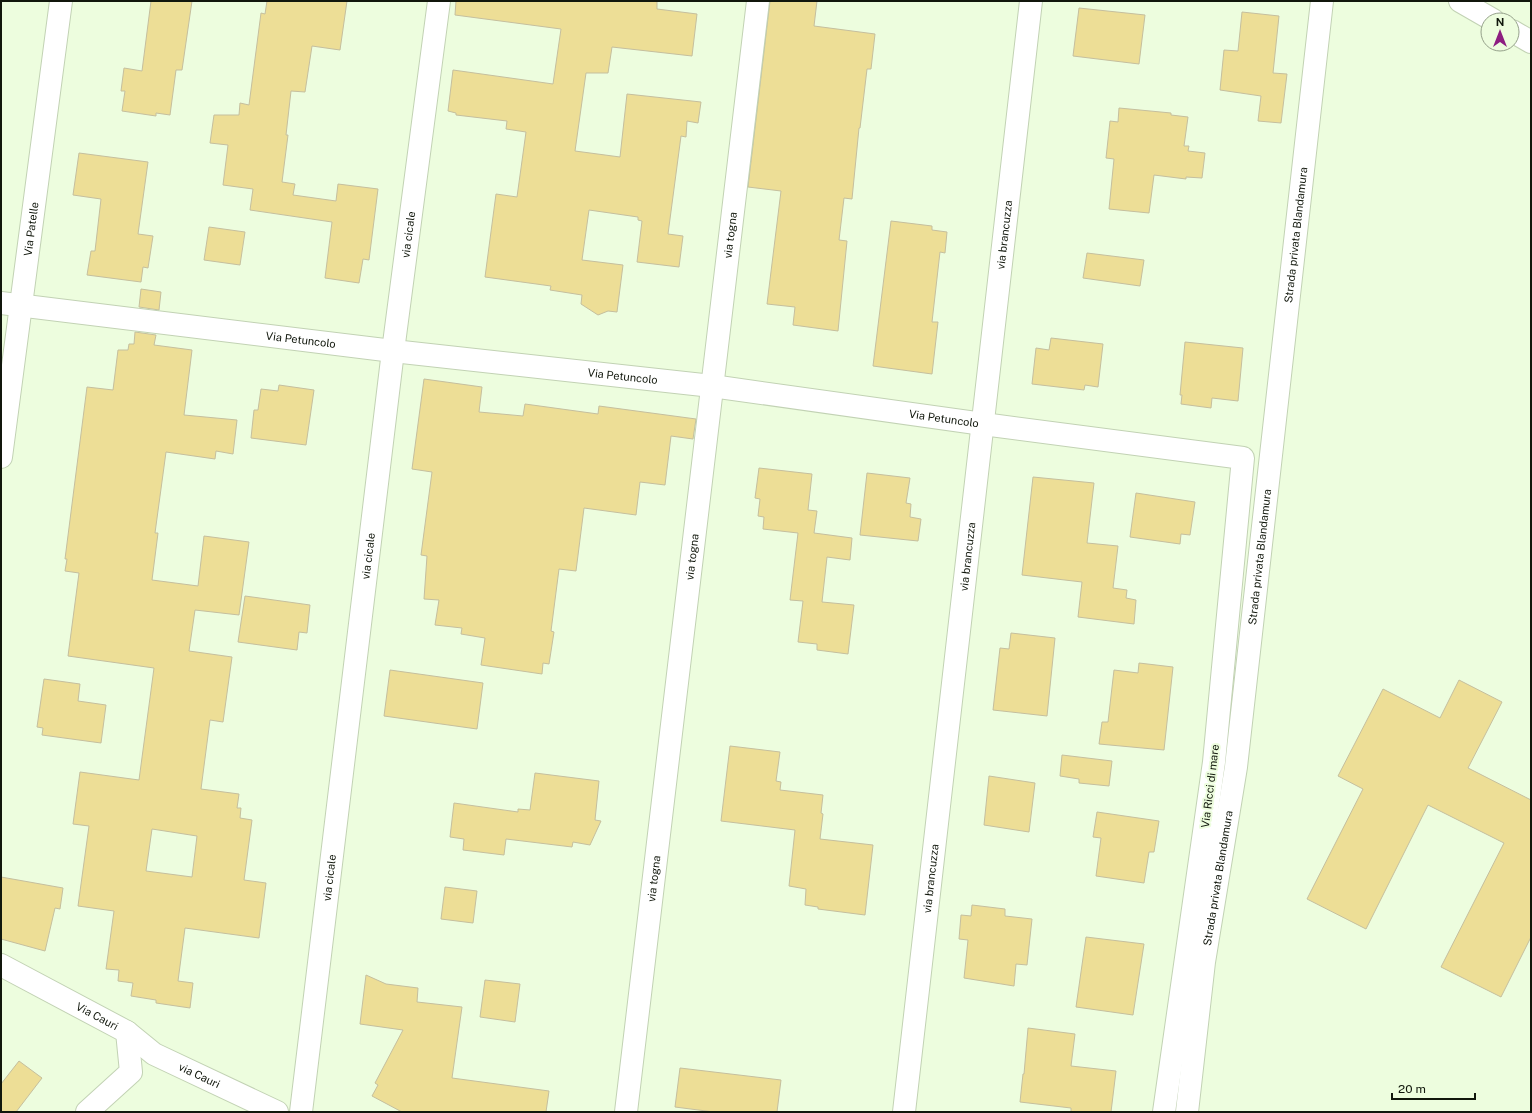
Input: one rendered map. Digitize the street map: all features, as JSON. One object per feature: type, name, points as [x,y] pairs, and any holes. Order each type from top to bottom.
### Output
[{"type":"street","name":"Via Patelle","points":[[1,457],[11,305],[61,1]]},
{"type":"street","name":"via cicale","points":[[301,1112],[393,351],[440,1]]},
{"type":"street","name":"via togna","points":[[626,1112],[758,1]]},
{"type":"street","name":"via brancuzza","points":[[904,1112],[1031,1]]},
{"type":"street","name":"Strada privata Blandamura","points":[[1187,1112],[1196,960],[1236,767],[1322,1]]},
{"type":"street","points":[[1460,1],[1480,13]]},
{"type":"street","points":[[1520,36],[1531,42]]},
{"type":"street","name":"Via Petuncolo","points":[[11,305],[393,351],[712,386],[983,424],[1243,458]]},
{"type":"street","name":"Via Ricci di mare","points":[[1164,1112],[1196,960],[1243,458]]},
{"type":"street","points":[[1214,762],[1236,767]]},
{"type":"street","name":"Via Cauri","points":[[1,965],[127,1032],[131,1072],[87,1112]]},
{"type":"street","name":"via Cauri","points":[[127,1032],[154,1054],[277,1112]]},
{"type":"building","points":[[151,1],[192,1],[182,70],[176,70],[170,115],[156,113],[156,116],[122,111],[125,91],[121,91],[124,68],[142,71]]},
{"type":"building","points":[[267,1],[347,1],[340,50],[312,46],[305,92],[291,91],[286,135],[288,135],[282,182],[295,184],[293,195],[336,201],[338,184],[378,189],[369,260],[363,259],[359,283],[325,278],[332,222],[250,210],[253,189],[223,185],[228,145],[210,143],[214,115],[239,115],[240,103],[249,105],[261,13],[265,14]]},
{"type":"building","points":[[456,1],[657,1],[657,9],[697,14],[692,56],[612,47],[608,73],[586,73],[575,151],[620,157],[627,94],[701,102],[698,123],[687,121],[686,137],[681,136],[668,234],[683,236],[679,267],[637,262],[642,221],[638,220],[638,217],[589,210],[582,260],[623,265],[617,312],[608,311],[598,315],[581,304],[582,295],[550,290],[551,286],[485,277],[496,194],[517,197],[526,132],[506,129],[507,121],[456,115],[456,113],[448,111],[453,70],[553,84],[561,29],[455,15]]},
{"type":"building","points":[[770,1],[817,1],[814,26],[875,34],[871,69],[867,69],[852,199],[844,198],[839,240],[847,241],[838,331],[793,325],[795,307],[767,304],[781,191],[748,187]]},
{"type":"building","points":[[1079,8],[1145,15],[1139,64],[1073,56]]},
{"type":"building","points":[[1242,12],[1279,16],[1273,73],[1287,74],[1281,123],[1258,121],[1261,96],[1220,90],[1224,50],[1238,51]]},
{"type":"building","points":[[1119,108],[1171,113],[1171,115],[1188,117],[1184,146],[1189,146],[1188,151],[1205,153],[1202,178],[1186,177],[1186,179],[1154,175],[1149,213],[1109,209],[1114,159],[1106,158],[1110,121],[1118,122]]},
{"type":"building","points":[[79,153],[148,162],[138,234],[153,236],[148,268],[143,267],[141,282],[87,275],[91,251],[95,251],[101,199],[73,195]]},
{"type":"building","points":[[891,221],[932,226],[932,230],[947,232],[945,253],[940,252],[932,322],[938,322],[932,374],[873,366]]},
{"type":"building","points":[[209,227],[245,232],[240,265],[204,260]]},
{"type":"building","points":[[1087,253],[1144,260],[1140,286],[1083,278]]},
{"type":"building","points":[[141,289],[161,292],[159,310],[139,307]]},
{"type":"building","points":[[135,332],[156,335],[154,345],[192,350],[184,415],[237,420],[233,454],[216,451],[215,459],[166,452],[155,533],[158,533],[152,580],[198,586],[204,536],[249,542],[239,615],[195,610],[189,651],[232,657],[223,722],[210,720],[201,789],[239,794],[237,808],[241,808],[240,818],[252,820],[244,880],[266,883],[259,938],[185,928],[178,981],[193,983],[190,1008],[156,1003],[156,1000],[131,996],[133,983],[118,981],[119,970],[106,969],[114,911],[78,906],[89,826],[73,824],[80,772],[139,780],[154,668],[68,656],[79,573],[65,571],[67,559],[65,559],[87,387],[113,390],[118,350],[128,350],[129,344],[134,344]],"holes":[[[152,829],[197,836],[192,877],[146,871]]]},
{"type":"building","points":[[1051,338],[1103,344],[1098,387],[1085,385],[1084,390],[1032,384],[1036,348],[1049,350]]},
{"type":"building","points":[[1185,342],[1243,348],[1238,401],[1212,398],[1211,408],[1181,404],[1182,395],[1180,395]]},
{"type":"building","points":[[424,379],[482,387],[479,412],[523,416],[525,404],[598,414],[599,406],[696,419],[693,439],[671,436],[665,485],[640,482],[636,515],[584,508],[576,571],[559,569],[551,631],[554,632],[549,664],[543,663],[542,674],[481,665],[485,638],[461,634],[462,628],[435,625],[439,600],[424,599],[427,556],[421,555],[432,472],[412,469]]},
{"type":"building","points":[[279,385],[314,390],[306,445],[251,438],[254,410],[258,410],[261,389],[278,391]]},
{"type":"building","points":[[759,468],[812,474],[808,510],[817,511],[814,533],[852,538],[850,560],[827,557],[822,602],[854,605],[848,654],[817,650],[817,644],[798,642],[803,601],[790,600],[798,533],[763,529],[764,517],[758,516],[760,499],[755,498]]},
{"type":"building","points":[[867,473],[910,478],[906,503],[911,504],[910,517],[921,519],[918,541],[860,535]]},
{"type":"building","points":[[1033,477],[1094,483],[1087,543],[1118,546],[1113,588],[1127,590],[1126,598],[1136,600],[1134,624],[1078,617],[1082,582],[1022,575]]},
{"type":"building","points":[[1136,493],[1195,502],[1190,535],[1181,534],[1180,544],[1130,537]]},
{"type":"building","points":[[245,596],[310,605],[307,633],[299,632],[297,650],[238,642]]},
{"type":"building","points":[[1011,633],[1055,638],[1047,716],[993,710],[1000,648],[1009,649]]},
{"type":"building","points":[[1139,663],[1173,667],[1164,750],[1099,744],[1102,722],[1108,722],[1114,670],[1138,673]]},
{"type":"building","points":[[390,670],[483,683],[477,729],[384,716]]},
{"type":"building","points":[[44,679],[80,684],[78,701],[106,705],[101,743],[42,735],[43,728],[37,727]]},
{"type":"building","points":[[1459,680],[1502,702],[1468,768],[1531,800],[1531,937],[1501,997],[1441,967],[1504,843],[1428,805],[1366,929],[1307,899],[1363,789],[1338,776],[1383,689],[1440,718]]},
{"type":"building","points":[[730,746],[780,752],[776,781],[781,782],[780,790],[823,795],[821,813],[823,814],[820,839],[873,845],[865,915],[818,909],[818,907],[805,905],[806,889],[789,886],[795,830],[721,821]]},
{"type":"building","points":[[1062,755],[1112,761],[1109,786],[1079,783],[1079,779],[1060,776]]},
{"type":"building","points":[[535,773],[599,781],[595,820],[601,821],[590,845],[573,842],[572,847],[506,839],[504,855],[463,850],[464,839],[450,837],[454,803],[518,812],[518,809],[530,810]]},
{"type":"building","points":[[989,776],[1035,783],[1029,832],[984,825]]},
{"type":"building","points":[[1097,812],[1159,821],[1154,852],[1149,852],[1144,883],[1096,876],[1101,838],[1093,837]]},
{"type":"building","points":[[1,877],[63,888],[60,909],[55,908],[45,951],[1,939]]},
{"type":"building","points":[[445,887],[477,891],[473,923],[441,919]]},
{"type":"building","points":[[972,905],[1005,909],[1005,916],[1032,919],[1027,965],[1016,964],[1014,986],[964,978],[968,940],[959,939],[961,915],[971,916]]},
{"type":"building","points":[[1086,937],[1144,944],[1133,1015],[1076,1007]]},
{"type":"building","points":[[366,975],[386,984],[418,988],[417,1002],[462,1007],[452,1078],[549,1091],[546,1112],[402,1112],[372,1096],[378,1085],[375,1083],[403,1030],[360,1024]]},
{"type":"building","points":[[485,980],[520,984],[515,1022],[480,1017]]},
{"type":"building","points":[[1028,1028],[1075,1034],[1071,1066],[1116,1071],[1111,1112],[1071,1112],[1071,1108],[1020,1102]]},
{"type":"building","points":[[19,1061],[42,1078],[16,1112],[1,1112],[1,1084]]},
{"type":"building","points":[[680,1068],[781,1080],[777,1112],[714,1112],[675,1107]]}]
